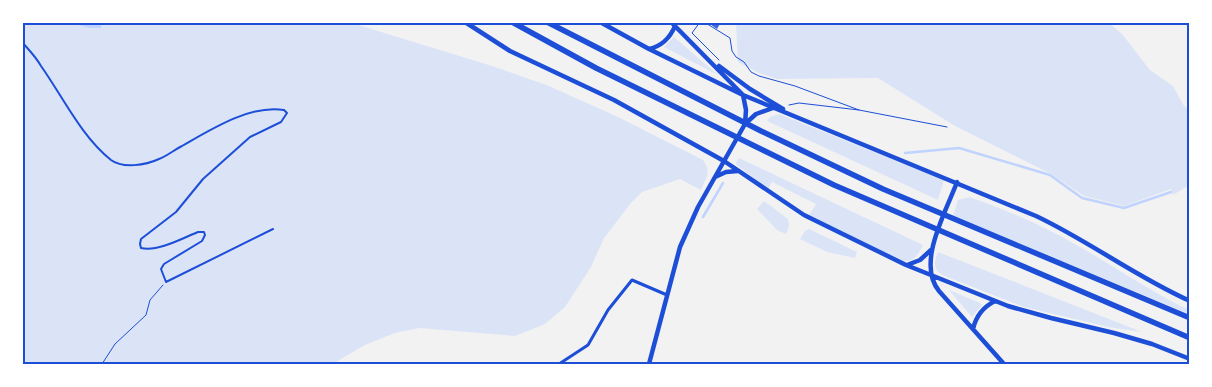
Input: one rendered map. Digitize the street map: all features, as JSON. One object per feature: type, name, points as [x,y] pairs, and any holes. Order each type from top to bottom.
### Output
[{"type":"highway","points":[[512,22],[596,68],[826,181],[1190,338]]},
{"type":"highway","points":[[547,22],[761,131],[882,189],[1190,318]]},
{"type":"main road","points":[[465,22],[510,51],[614,100],[724,161],[804,215],[906,265],[995,301],[1044,316],[1132,338],[1190,359]]},
{"type":"main road","points":[[600,22],[649,49],[743,95],[1023,210],[1063,229],[1145,279],[1190,301]]},
{"type":"main road","points":[[649,49],[665,42],[671,35],[673,24]]},
{"type":"main road","points":[[649,364],[680,247],[698,207],[748,117],[743,95],[673,24]]},
{"type":"main road","points":[[706,57],[743,84],[800,118]]},
{"type":"main road","points":[[748,117],[773,108]]},
{"type":"main road","points":[[714,178],[726,172],[739,171]]},
{"type":"main road","points":[[957,182],[931,250],[932,276],[936,287],[1004,364]]},
{"type":"main road","points":[[906,265],[916,262],[931,250]]},
{"type":"main road","points":[[973,330],[980,313],[986,306],[995,301]]},
{"type":"street","points":[[560,364],[588,345],[608,310],[632,280],[667,295]]},
{"type":"lane","points":[[22,42],[41,65],[87,134],[113,162],[147,164],[160,159],[224,123],[255,112],[280,109],[284,110],[287,114],[281,122],[250,137],[203,179],[176,212],[141,239],[140,244],[145,249],[167,245],[198,232],[204,232],[205,235],[202,241],[164,264],[161,269],[166,282],[273,229]]},
{"type":"path","points":[[700,22],[692,33],[721,63]]},
{"type":"path","points":[[704,22],[730,38],[732,51],[736,57],[744,62],[751,72],[859,110]]},
{"type":"path","points":[[781,108],[799,103],[859,110],[947,127]]},
{"type":"path","points":[[102,364],[115,344],[146,315],[150,300],[166,282]]},
{"type":"shaded area","points":[[22,23],[352,23],[492,66],[549,86],[618,117],[703,160],[708,172],[701,190],[680,179],[642,192],[604,238],[591,267],[565,307],[545,324],[515,336],[419,328],[395,333],[365,345],[335,364],[23,364]]},
{"type":"shaded area","points":[[736,23],[1109,23],[1122,34],[1150,70],[1173,86],[1184,106],[1189,110],[1189,185],[1173,195],[1171,189],[1124,206],[1084,196],[1051,174],[955,126],[878,78],[777,79],[759,73],[738,62]]},
{"type":"shaded area","points":[[674,37],[718,75],[664,47]]},
{"type":"shaded area","points":[[779,114],[944,180],[938,200],[767,121],[770,117]]},
{"type":"shaded area","points":[[739,158],[923,245],[915,257],[902,261],[809,215],[816,204],[772,182],[768,189],[738,166],[736,163]]},
{"type":"shaded area","points":[[969,197],[998,207],[1054,233],[1189,310],[1189,314],[953,216],[958,200]]},
{"type":"shaded area","points":[[764,201],[788,219],[789,226],[786,234],[777,230],[757,209]]},
{"type":"shaded area","points":[[809,229],[857,252],[855,258],[827,252],[800,239],[805,231]]},
{"type":"shaded area","points":[[938,252],[1142,332],[1108,327],[1024,307],[947,277],[935,267]]},
{"type":"shaded area","points":[[949,290],[980,303],[982,305],[972,317]]},
{"type":"water","points":[[72,23],[101,23],[101,28],[89,28]]},
{"type":"building","points":[[707,22],[721,22],[717,29]]},
{"type":"waterway","points":[[905,153],[959,148],[1050,175],[1082,198],[1124,208],[1171,192]]},
{"type":"waterway","points":[[703,217],[723,183]]}]
